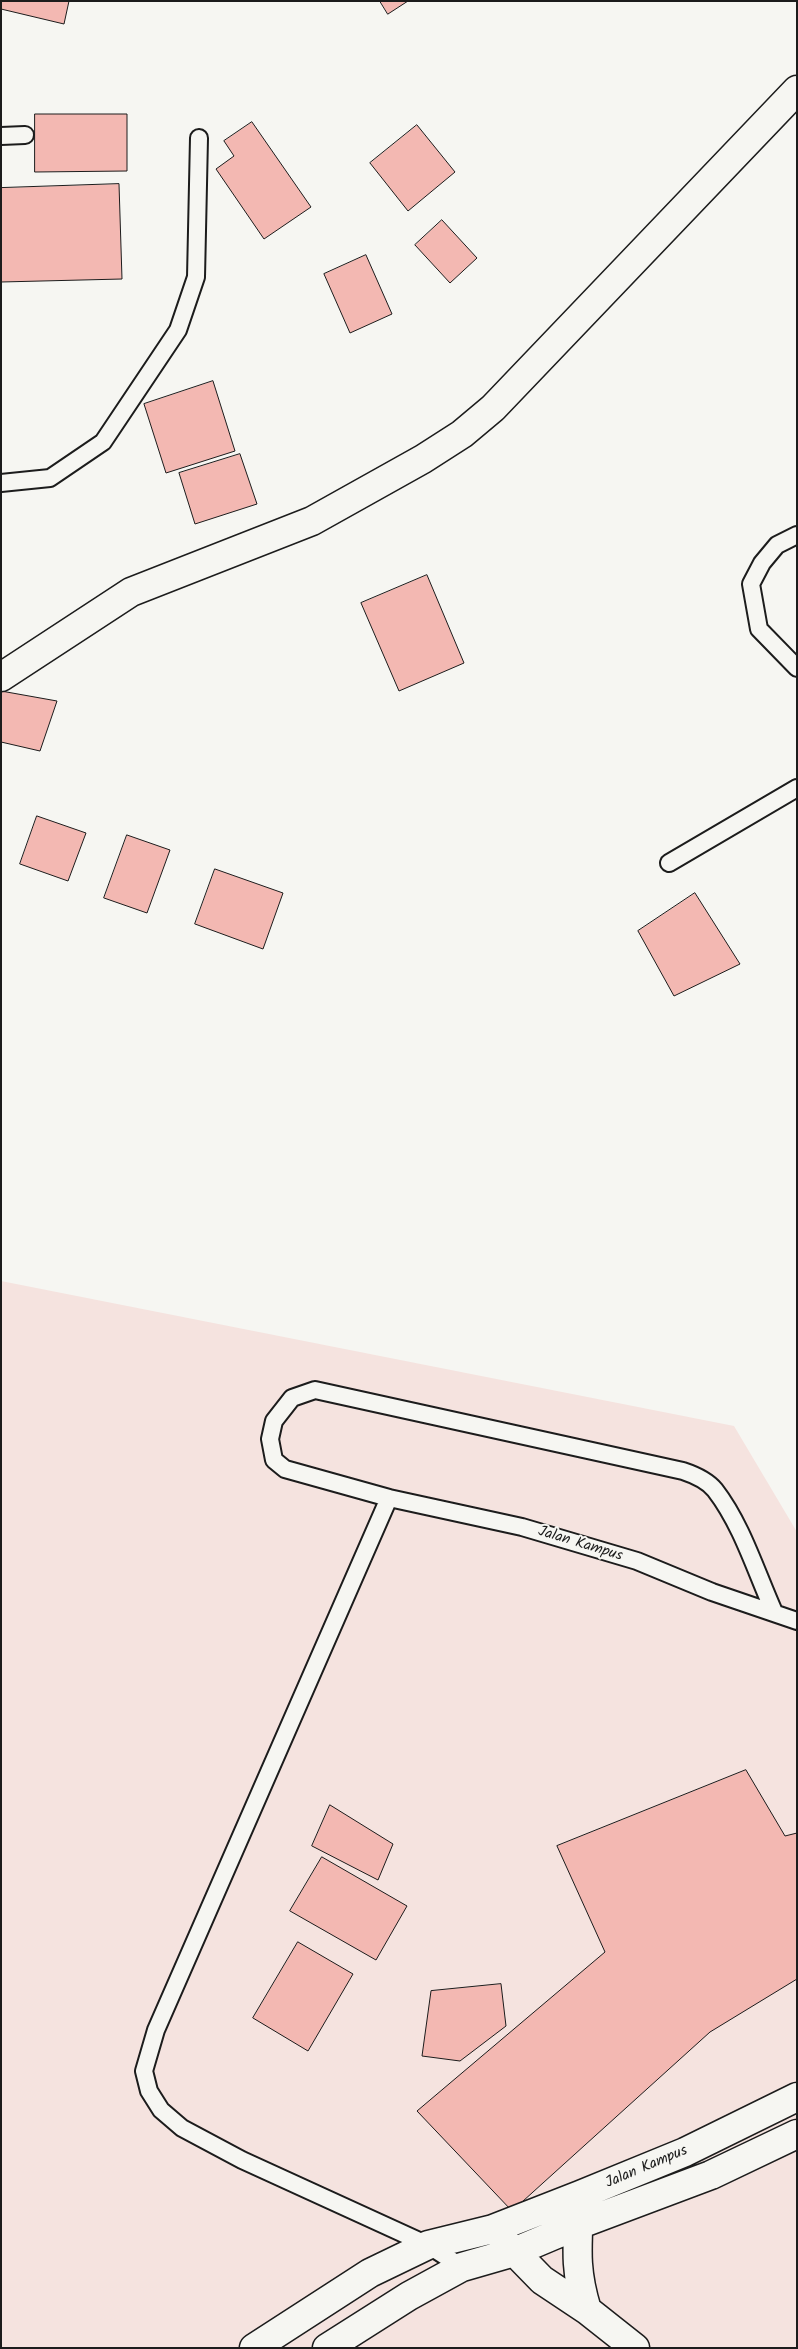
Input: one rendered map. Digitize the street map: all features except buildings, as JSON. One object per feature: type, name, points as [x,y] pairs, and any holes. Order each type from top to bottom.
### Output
[{"type":"street","points":[[1,677],[131,592],[312,521],[423,459],[462,434],[493,408],[797,90]]},
{"type":"street","name":"Jalan Kampus","points":[[254,2348],[370,2273],[428,2245],[493,2228],[580,2195],[685,2152],[797,2097]]},
{"type":"street","points":[[757,2117],[771,2146]]},
{"type":"street","name":"Jalan Kampus","points":[[327,2348],[409,2296],[462,2267],[514,2252],[578,2225],[711,2175],[797,2134]]},
{"type":"street","points":[[580,2195],[576,2255],[578,2282],[587,2310]]},
{"type":"street","points":[[493,2228],[542,2280],[587,2310],[635,2348]]},
{"type":"lane","points":[[1,136],[25,135]]},
{"type":"lane","points":[[1,483],[50,478],[103,442],[178,330],[196,277],[199,138]]},
{"type":"lane","points":[[797,534],[777,545],[762,563],[751,584],[758,629],[797,668]]},
{"type":"lane","points":[[669,863],[797,788]]},
{"type":"lane","name":"Jalan Kampus","points":[[774,1612],[737,1527],[715,1490],[702,1478],[683,1471],[315,1390],[292,1398],[274,1421],[270,1439],[274,1460],[285,1469],[389,1498],[522,1527],[637,1561],[712,1592],[797,1621]]},
{"type":"lane","points":[[389,1498],[156,2030],[144,2071],[149,2091],[160,2110],[182,2128],[242,2160],[428,2245],[462,2267]]},
{"type":"shaded area","points":[[1,1281],[734,1426],[797,1532],[797,2348],[1,2348]]}]
